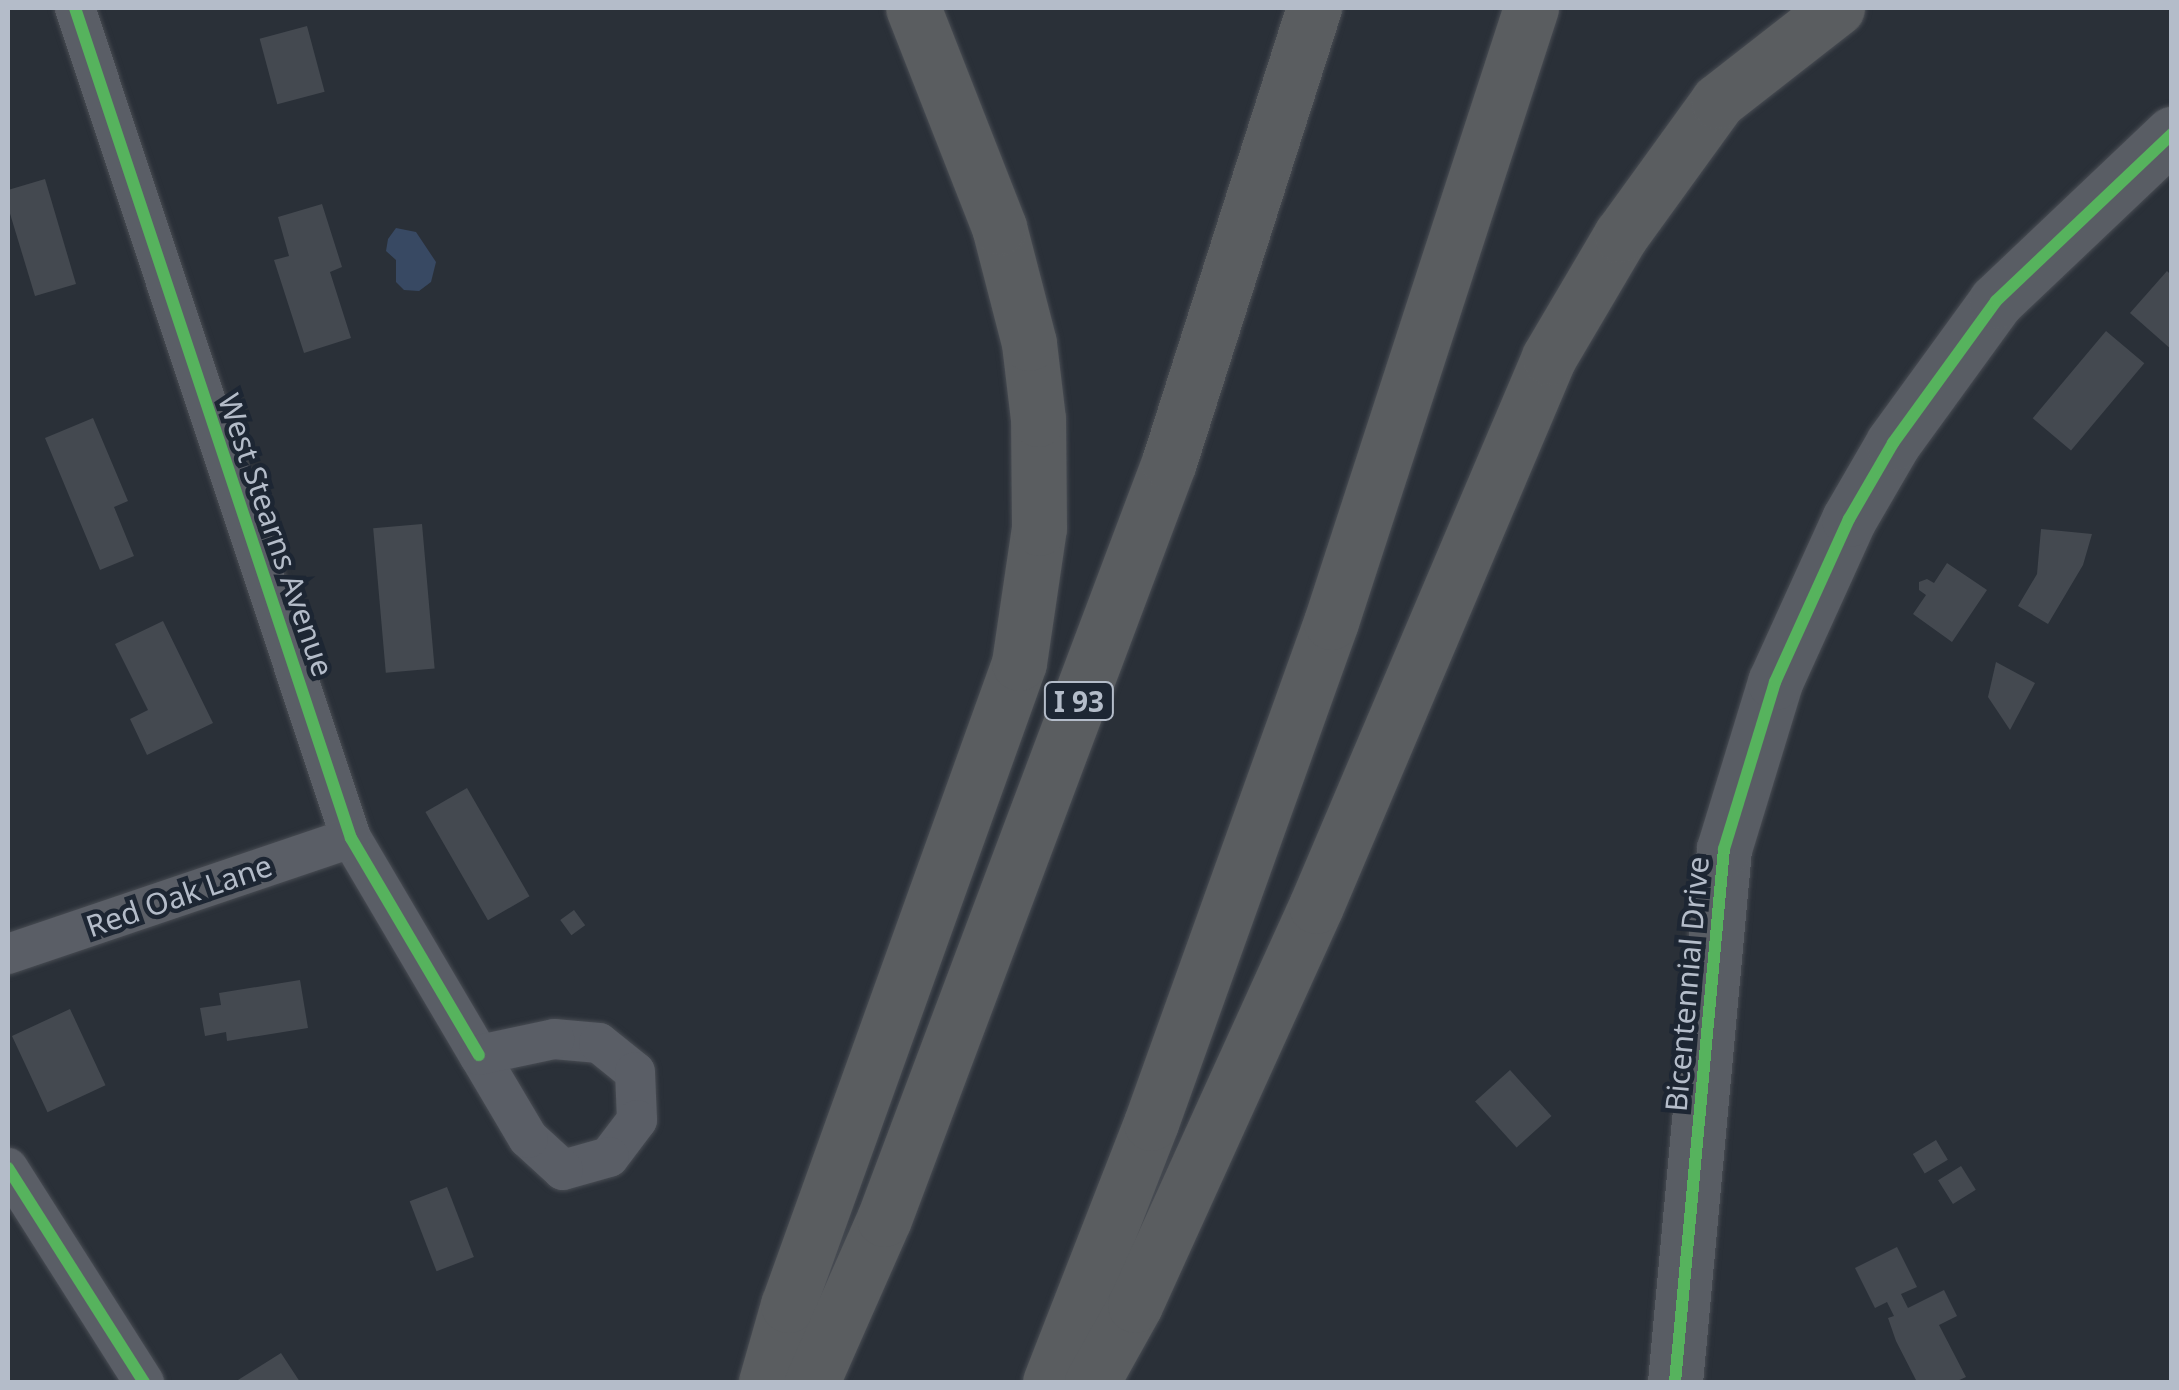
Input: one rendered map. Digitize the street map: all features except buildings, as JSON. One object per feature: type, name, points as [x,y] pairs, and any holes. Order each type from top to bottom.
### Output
[{"type":"highway","points":[[766,1382],[788,1306],[1019,663],[1039,528],[1038,420],[1029,343],[999,226],[913,8]]},
{"type":"highway","name":"I 93","points":[[812,1382],[884,1219],[1169,462],[1314,8]]},
{"type":"highway","points":[[1050,1382],[1151,1123],[1324,641],[1530,8]]},
{"type":"highway","points":[[1092,1382],[1135,1305],[1316,906],[1549,357],[1621,235],[1718,101],[1837,8]]},
{"type":"street","name":"West Stearns Avenue","points":[[75,8],[351,838],[479,1055]]},
{"type":"street","name":"Bicentennial Drive","points":[[1675,1382],[1724,849],[1775,682],[1849,519],[1893,443],[1984,317],[2124,174],[2172,134]]},
{"type":"street","name":"Red Oak Lane","points":[[8,954],[351,838]]},
{"type":"street","points":[[8,1168],[144,1382]]},
{"type":"water","points":[[396,228],[416,232],[436,262],[431,282],[419,291],[404,290],[396,282],[396,260],[386,251]]},
{"type":"cycle path","points":[[75,8],[351,838],[479,1055]]},
{"type":"cycle path","points":[[1675,1382],[1724,849],[1775,682],[1849,519],[1893,443],[1996,301],[2172,134]]},
{"type":"cycle path","points":[[8,1168],[144,1382]]}]
